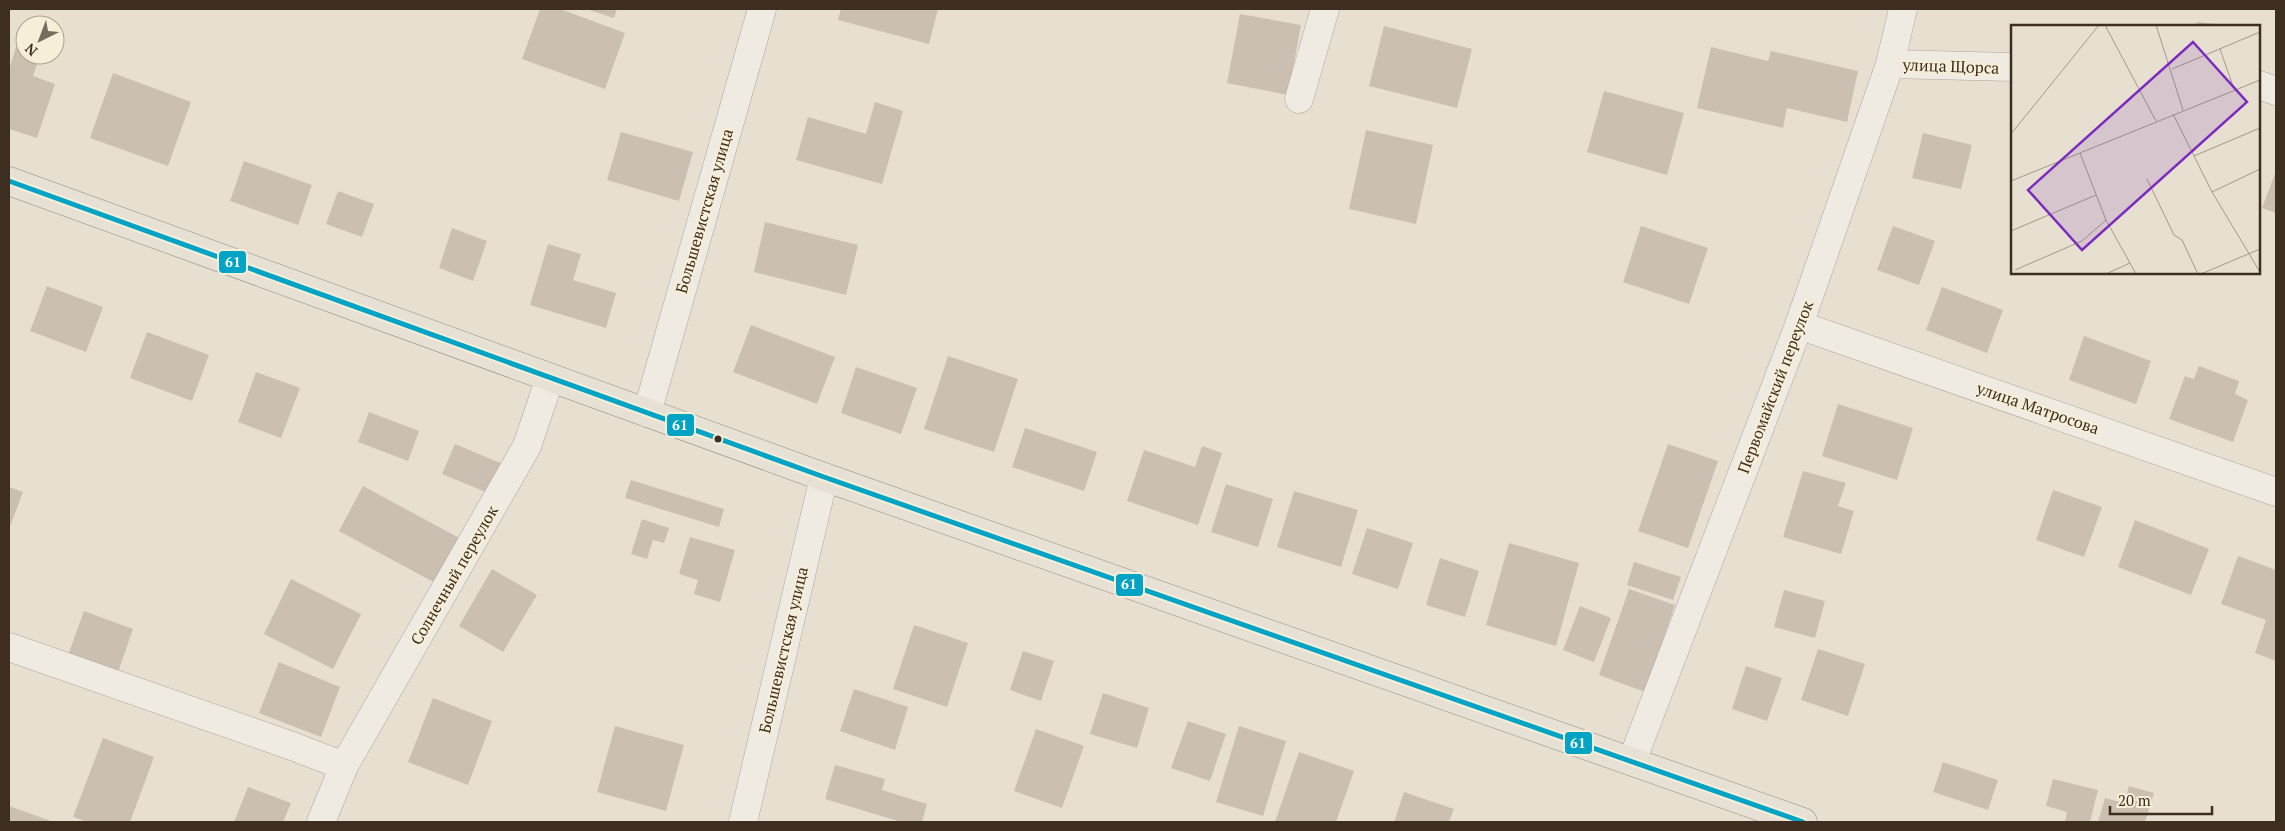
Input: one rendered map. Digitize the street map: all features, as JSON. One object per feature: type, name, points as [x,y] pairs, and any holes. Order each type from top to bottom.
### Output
[{"type":"main road","points":[[9,182],[824,477],[1803,822]]},
{"type":"street","name":"Большевистская улица","points":[[646,413],[762,9]]},
{"type":"street","points":[[1299,99],[1325,9]]},
{"type":"street","name":"Первомайский переулок","points":[[1632,761],[1799,325],[1890,64],[1903,9]]},
{"type":"street","name":"улица Щорса","points":[[1890,64],[2011,67]]},
{"type":"street","points":[[2260,85],[2276,91]]},
{"type":"street","name":"улица Матросова","points":[[1799,325],[2276,492]]},
{"type":"street","name":"Солнечный переулок","points":[[321,822],[344,766],[527,446],[550,378]]},
{"type":"street","name":"Большевистская улица","points":[[743,822],[824,477]]},
{"type":"street","points":[[9,648],[292,746],[344,766]]},
{"type":"building","points":[[540,9],[560,9],[625,33],[605,89],[522,59]]},
{"type":"building","points":[[586,9],[617,9],[614,18]]},
{"type":"building","points":[[841,9],[938,9],[929,44],[838,20]]},
{"type":"building","points":[[1240,14],[1301,25],[1288,95],[1227,83]]},
{"type":"building","points":[[2197,22],[2226,25],[2196,25]]},
{"type":"building","points":[[1384,26],[1472,49],[1457,108],[1369,86]]},
{"type":"building","points":[[1711,47],[1768,61],[1771,51],[1858,71],[1847,122],[1787,108],[1783,128],[1697,108]]},
{"type":"building","points":[[15,50],[15,65],[37,65],[33,76],[55,84],[37,138],[9,129],[9,70]]},
{"type":"building","points":[[113,73],[191,102],[168,166],[90,138]]},
{"type":"building","points":[[1604,91],[1684,113],[1667,175],[1587,152]]},
{"type":"building","points":[[875,102],[903,111],[882,184],[796,160],[808,117],[866,134]]},
{"type":"building","points":[[1366,130],[1433,145],[1416,224],[1349,209]]},
{"type":"building","points":[[621,132],[693,152],[679,201],[607,180]]},
{"type":"building","points":[[1923,133],[1972,145],[1961,189],[1912,178]]},
{"type":"building","points":[[244,161],[312,185],[298,225],[230,201]]},
{"type":"building","points":[[2276,171],[2276,213],[2262,208]]},
{"type":"building","points":[[338,191],[374,204],[362,237],[326,224]]},
{"type":"building","points":[[765,222],[858,245],[846,295],[754,272]]},
{"type":"building","points":[[1641,226],[1708,248],[1689,304],[1623,282]]},
{"type":"building","points":[[1893,226],[1935,241],[1919,285],[1877,270]]},
{"type":"building","points":[[452,228],[487,241],[473,281],[439,268]]},
{"type":"building","points":[[548,244],[581,254],[573,280],[616,293],[606,328],[530,305]]},
{"type":"building","points":[[47,286],[103,307],[86,352],[30,331]]},
{"type":"building","points":[[1942,287],[2003,310],[1987,353],[1926,330]]},
{"type":"building","points":[[751,325],[835,357],[817,404],[733,372]]},
{"type":"building","points":[[147,332],[209,355],[192,401],[130,378]]},
{"type":"building","points":[[2084,336],[2151,361],[2136,404],[2069,380]]},
{"type":"building","points":[[948,356],[1018,379],[994,452],[924,429]]},
{"type":"building","points":[[2199,366],[2239,381],[2235,394],[2248,400],[2233,442],[2169,419],[2185,376],[2194,379]]},
{"type":"building","points":[[856,367],[917,388],[901,434],[841,413]]},
{"type":"building","points":[[256,372],[300,388],[281,438],[238,422]]},
{"type":"building","points":[[1838,404],[1913,428],[1897,480],[1822,456]]},
{"type":"building","points":[[369,412],[419,431],[408,461],[358,442]]},
{"type":"building","points":[[1025,428],[1097,452],[1084,491],[1012,467]]},
{"type":"building","points":[[455,444],[505,465],[493,495],[442,474]]},
{"type":"building","points":[[1668,444],[1718,461],[1688,548],[1638,531]]},
{"type":"building","points":[[1202,446],[1222,453],[1198,525],[1127,501],[1144,450],[1195,467]]},
{"type":"building","points":[[1803,471],[1846,483],[1838,506],[1854,511],[1841,554],[1783,537]]},
{"type":"building","points":[[631,480],[724,509],[719,527],[625,498]]},
{"type":"building","points":[[1226,484],[1273,499],[1258,547],[1211,532]]},
{"type":"building","points":[[363,486],[463,540],[439,585],[339,531]]},
{"type":"building","points":[[9,487],[23,492],[9,529]]},
{"type":"building","points":[[2053,490],[2102,507],[2084,557],[2036,540]]},
{"type":"building","points":[[1294,491],[1358,510],[1341,567],[1277,547]]},
{"type":"building","points":[[642,519],[669,528],[664,543],[653,540],[647,559],[631,554]]},
{"type":"building","points":[[2135,520],[2209,549],[2191,595],[2118,567]]},
{"type":"building","points":[[1367,528],[1413,543],[1398,589],[1352,574]]},
{"type":"building","points":[[690,537],[735,550],[720,602],[694,594],[698,580],[679,574]]},
{"type":"building","points":[[1509,543],[1579,563],[1556,646],[1486,625]]},
{"type":"building","points":[[2238,556],[2276,570],[2276,661],[2255,653],[2266,620],[2221,604]]},
{"type":"building","points":[[1440,558],[1479,571],[1465,617],[1426,605]]},
{"type":"building","points":[[1634,562],[1681,577],[1673,600],[1627,585]]},
{"type":"building","points":[[492,569],[537,595],[503,652],[459,626]]},
{"type":"building","points":[[291,579],[361,614],[333,669],[264,634]]},
{"type":"building","points":[[1629,589],[1675,605],[1645,692],[1599,675]]},
{"type":"building","points":[[1784,590],[1825,601],[1815,638],[1774,627]]},
{"type":"building","points":[[1580,606],[1611,618],[1594,662],[1563,650]]},
{"type":"building","points":[[84,611],[133,629],[117,675],[67,658]]},
{"type":"building","points":[[914,625],[968,643],[947,707],[893,689]]},
{"type":"building","points":[[1818,649],[1865,664],[1848,716],[1801,700]]},
{"type":"building","points":[[1023,651],[1054,661],[1041,701],[1010,690]]},
{"type":"building","points":[[279,662],[340,687],[321,737],[259,713]]},
{"type":"building","points":[[1746,666],[1782,678],[1767,721],[1732,709]]},
{"type":"building","points":[[854,689],[908,707],[895,750],[840,731]]},
{"type":"building","points":[[1103,693],[1149,708],[1137,748],[1090,734]]},
{"type":"building","points":[[433,698],[492,721],[468,785],[408,762]]},
{"type":"building","points":[[1188,721],[1226,734],[1210,781],[1171,768]]},
{"type":"building","points":[[615,726],[684,745],[666,811],[597,792]]},
{"type":"building","points":[[1239,726],[1286,741],[1263,816],[1216,802]]},
{"type":"building","points":[[1036,729],[1084,746],[1062,808],[1014,791]]},
{"type":"building","points":[[103,738],[154,757],[130,822],[87,822],[73,817]]},
{"type":"building","points":[[1299,752],[1354,771],[1336,822],[1275,822]]},
{"type":"building","points":[[1943,762],[1998,780],[1988,810],[1933,792]]},
{"type":"building","points":[[835,765],[885,779],[882,790],[927,804],[922,822],[901,822],[825,799]]},
{"type":"building","points":[[2053,779],[2098,790],[2090,822],[2065,822],[2067,812],[2046,806]]},
{"type":"building","points":[[2129,786],[2154,793],[2145,822],[2098,822],[2105,798],[2124,803]]},
{"type":"building","points":[[248,787],[291,803],[283,822],[234,822]]},
{"type":"building","points":[[1404,792],[1454,809],[1449,822],[1394,822]]},
{"type":"building","points":[[9,806],[54,822],[9,822]]},
{"type":"transit line","name":"61","points":[[9,181],[824,477],[1803,822]]}]
